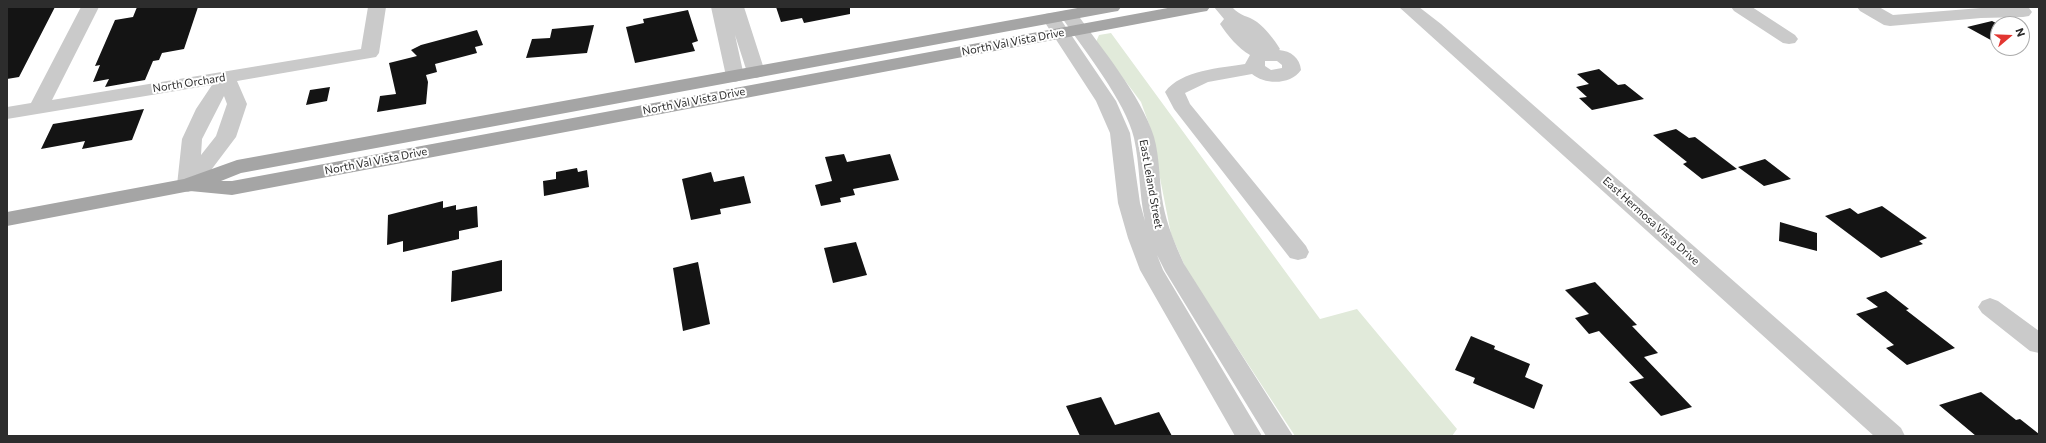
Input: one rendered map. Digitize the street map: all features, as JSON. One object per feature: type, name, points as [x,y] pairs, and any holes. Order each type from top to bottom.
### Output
[{"type":"main road","name":"North Val Vista Drive","points":[[188,185],[232,188],[1065,24],[1112,7]]},
{"type":"main road","name":"North Val Vista Drive","points":[[7,219],[188,185],[237,167],[756,72],[1065,24],[1201,7]]},
{"type":"street","points":[[38,108],[90,7]]},
{"type":"street","name":"North Orchard","points":[[7,114],[370,53],[377,7]]},
{"type":"street","points":[[720,7],[735,76]]},
{"type":"street","points":[[735,7],[756,72]]},
{"type":"street","points":[[1223,7],[1234,20],[1229,24],[1251,50],[1257,53],[1261,61],[1198,79],[1182,85],[1175,92],[1181,105],[1298,252]]},
{"type":"street","name":"East Hermosa Vista Drive","points":[[1408,7],[1446,38],[1892,436]]},
{"type":"street","points":[[1740,7],[1789,39]]},
{"type":"street","points":[[1866,7],[1890,21],[1981,13],[2023,12]]},
{"type":"street","name":"East Leland Street","points":[[1065,24],[1106,101],[1120,133],[1129,203],[1139,238],[1152,270],[1248,436]]},
{"type":"street","name":"East Leland Street","points":[[1065,24],[1123,94],[1136,116],[1144,138],[1152,204],[1159,233],[1173,265],[1280,436]]},
{"type":"street","points":[[728,44],[746,40]]},
{"type":"street","points":[[188,185],[226,137],[237,104],[226,77]]},
{"type":"street","points":[[188,185],[192,139],[206,109],[226,77]]},
{"type":"street","points":[[197,128],[231,122]]},
{"type":"street","points":[[1990,307],[2039,344]]},
{"type":"green space","points":[[1111,33],[1320,319],[1357,309],[1457,429],[1452,436],[1295,436],[1187,271],[1171,234],[1150,127],[1141,102],[1096,42],[1099,35]]},
{"type":"building","points":[[7,7],[55,7],[19,77],[7,79]]},
{"type":"building","points":[[137,7],[198,7],[184,49],[162,53],[159,60],[153,61],[145,80],[105,87],[109,79],[93,82],[100,65],[95,66],[115,20],[133,17]]},
{"type":"building","points":[[776,7],[850,7],[850,14],[804,23],[802,18],[781,22]]},
{"type":"building","points":[[688,10],[698,41],[692,43],[695,51],[635,63],[626,27],[644,23],[643,19]]},
{"type":"building","points":[[1990,21],[1990,40],[1967,27]]},
{"type":"building","points":[[594,25],[587,53],[526,58],[532,39],[550,38],[552,29]]},
{"type":"building","points":[[477,30],[483,45],[475,47],[477,53],[435,64],[437,72],[426,75],[428,82],[426,104],[377,112],[380,96],[396,94],[389,63],[417,56],[411,50],[421,45]]},
{"type":"building","points":[[1599,69],[1618,85],[1625,84],[1644,99],[1592,110],[1579,98],[1587,97],[1576,87],[1589,84],[1577,74]]},
{"type":"building","points":[[330,87],[327,101],[306,105],[310,90]]},
{"type":"building","points":[[144,109],[132,140],[82,149],[85,141],[41,149],[53,124]]},
{"type":"building","points":[[1676,129],[1689,138],[1695,137],[1737,169],[1702,179],[1683,164],[1687,162],[1653,135]]},
{"type":"building","points":[[844,154],[847,162],[890,154],[899,180],[853,189],[855,195],[840,198],[841,202],[821,206],[815,185],[832,181],[825,157]]},
{"type":"building","points":[[1765,159],[1791,179],[1764,186],[1738,167]]},
{"type":"building","points":[[577,168],[578,172],[587,170],[589,187],[544,196],[543,181],[556,179],[556,172]]},
{"type":"building","points":[[711,172],[714,182],[744,176],[751,203],[720,209],[721,214],[691,220],[682,179]]},
{"type":"building","points":[[443,201],[443,208],[456,205],[456,210],[477,206],[478,227],[459,231],[459,239],[403,252],[403,241],[387,245],[388,215]]},
{"type":"building","points":[[1882,206],[1927,238],[1919,241],[1923,244],[1881,258],[1825,216],[1850,208],[1858,214]]},
{"type":"building","points":[[1780,222],[1817,233],[1817,251],[1779,241]]},
{"type":"building","points":[[856,242],[867,275],[833,283],[824,248]]},
{"type":"building","points":[[502,260],[502,291],[451,302],[452,271]]},
{"type":"building","points":[[698,262],[710,324],[683,331],[673,268]]},
{"type":"building","points":[[1595,282],[1637,325],[1632,326],[1658,353],[1644,357],[1692,407],[1661,416],[1629,382],[1644,378],[1599,331],[1589,334],[1575,318],[1589,314],[1565,290]]},
{"type":"building","points":[[1886,291],[1909,309],[1906,310],[1955,348],[1907,365],[1886,348],[1894,345],[1856,314],[1878,307],[1866,298]]},
{"type":"building","points":[[1471,336],[1495,346],[1494,349],[1530,364],[1525,377],[1543,385],[1534,409],[1473,383],[1475,378],[1455,370]]},
{"type":"building","points":[[1981,392],[2016,420],[2020,419],[2039,434],[2039,436],[1976,436],[1939,405]]},
{"type":"building","points":[[1101,397],[1115,425],[1159,412],[1172,436],[1080,436],[1066,406]]}]
